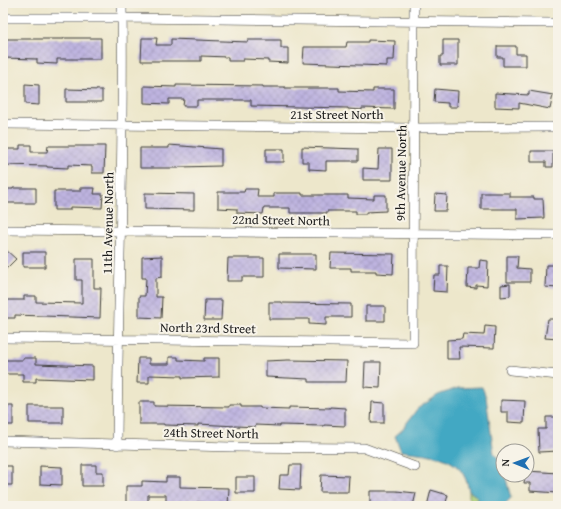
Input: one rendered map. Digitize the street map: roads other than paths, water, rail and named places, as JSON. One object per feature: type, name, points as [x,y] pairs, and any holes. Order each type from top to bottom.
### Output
[{"type":"street","name":"11th Avenue North","points":[[117,444],[123,126],[122,3]]},
{"type":"street","name":"9th Avenue North","points":[[412,343],[414,3]]},
{"type":"street","points":[[3,18],[551,23]]},
{"type":"street","name":"21st Street North","points":[[3,124],[414,128],[551,127]]},
{"type":"street","name":"22nd Street North","points":[[3,230],[558,235]]},
{"type":"street","name":"North 23rd Street","points":[[3,338],[412,343]]},
{"type":"street","points":[[510,370],[558,375]]},
{"type":"street","name":"24th Street North","points":[[3,441],[239,447],[364,448],[415,467]]},
{"type":"water","points":[[482,387],[486,397],[495,455],[495,483],[507,483],[511,498],[505,506],[477,506],[478,497],[469,491],[466,479],[453,463],[434,456],[401,451],[395,436],[401,431],[417,409],[438,395],[458,388]]}]
